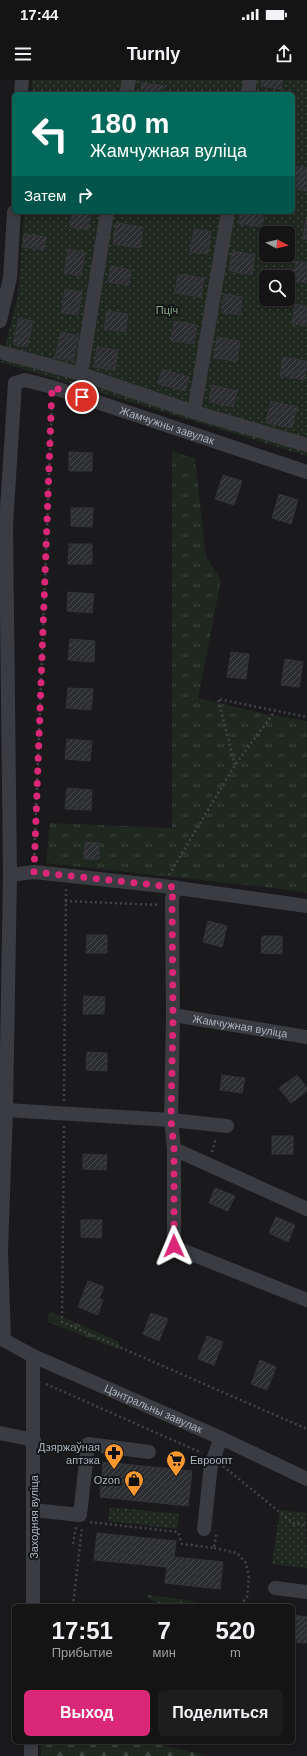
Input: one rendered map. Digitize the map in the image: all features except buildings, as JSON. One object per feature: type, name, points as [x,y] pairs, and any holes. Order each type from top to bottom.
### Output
[{"type":"street","points":[[21,92],[22,80]]},
{"type":"street","points":[[126,92],[129,80]]},
{"type":"street","points":[[248,92],[250,80]]},
{"type":"street","points":[[0,321],[10,278],[14,214]]},
{"type":"street","points":[[81,374],[107,214]]},
{"type":"street","points":[[194,412],[228,214]]},
{"type":"street","points":[[0,352],[81,374],[194,412],[307,445]]},
{"type":"street","name":"Жамчужны завулак","points":[[2,1339],[1,1251],[6,1110],[10,875],[3,524],[15,383],[25,380],[52,387],[307,472]]},
{"type":"street","points":[[10,875],[34,872],[169,887],[307,906]]},
{"type":"street","points":[[169,887],[172,905],[173,1015],[171,1120],[174,1149],[174,1246],[307,1300]]},
{"type":"street","name":"Жамчужная вуліца","points":[[173,1015],[307,1037]]},
{"type":"street","points":[[6,1110],[171,1120],[223,1125]]},
{"type":"street","points":[[174,1149],[307,1209]]},
{"type":"street","name":"Цэнтральны завулак","points":[[2,1339],[33,1356],[221,1438],[307,1479]]},
{"type":"street","name":"Заходняя вуліца","points":[[33,1356],[33,1604]]},
{"type":"street","points":[[0,1433],[34,1440]]},
{"type":"street","points":[[210,1531],[211,1464],[220,1462],[221,1438]]},
{"type":"street","points":[[33,1510],[80,1514],[88,1444],[149,1452]]},
{"type":"street","points":[[275,1588],[307,1592]]},
{"type":"street","points":[[31,1744],[31,1756]]},
{"type":"path","points":[[34,872],[52,387]]},
{"type":"path","points":[[235,765],[218,699],[307,717]]},
{"type":"path","points":[[169,887],[235,765],[275,711]]},
{"type":"path","points":[[65,901],[172,905]]},
{"type":"path","points":[[211,1153],[223,1125]]},
{"type":"path","points":[[62,1322],[307,1429]]},
{"type":"path","points":[[33,1378],[220,1462],[293,1523],[307,1525]]},
{"type":"path","points":[[220,1462],[222,1474]]},
{"type":"path","points":[[74,1544],[76,1521]]},
{"type":"path","points":[[73,1604],[83,1521],[178,1532],[182,1544],[214,1548],[237,1553],[246,1563],[249,1578],[247,1597],[242,1604]]},
{"type":"path","points":[[210,1531],[214,1548]]},
{"type":"green space","name":"Пціч","points":[[32,80],[307,80],[307,456],[1,362],[18,295],[24,214],[295,214],[295,92],[31,92]]},
{"type":"green space","points":[[172,451],[195,459],[206,557],[221,580],[198,698],[264,714],[307,721],[307,893],[46,863],[50,823],[172,828]]},
{"type":"green space","points":[[51,1312],[118,1341],[121,1348],[117,1349],[48,1322],[48,1314]]},
{"type":"green space","points":[[110,1507],[179,1514],[177,1529],[108,1521]]},
{"type":"green space","points":[[280,1510],[306,1513],[307,1568],[272,1564]]},
{"type":"green space","points":[[150,1595],[198,1603],[162,1604],[154,1602],[147,1597]]},
{"type":"green space","points":[[41,1744],[157,1744],[208,1756],[41,1756]]},
{"type":"place","name":"Дзяржаўная аптэка","points":[[114,1470]]},
{"type":"place","name":"Евроопт","points":[[176,1477]]},
{"type":"place","name":"Ozon","points":[[134,1497]]},
{"type":"route","points":[[82,397],[52,387],[34,872],[174,887],[172,899],[173,1015],[171,1120],[174,1149],[174,1246]]}]
